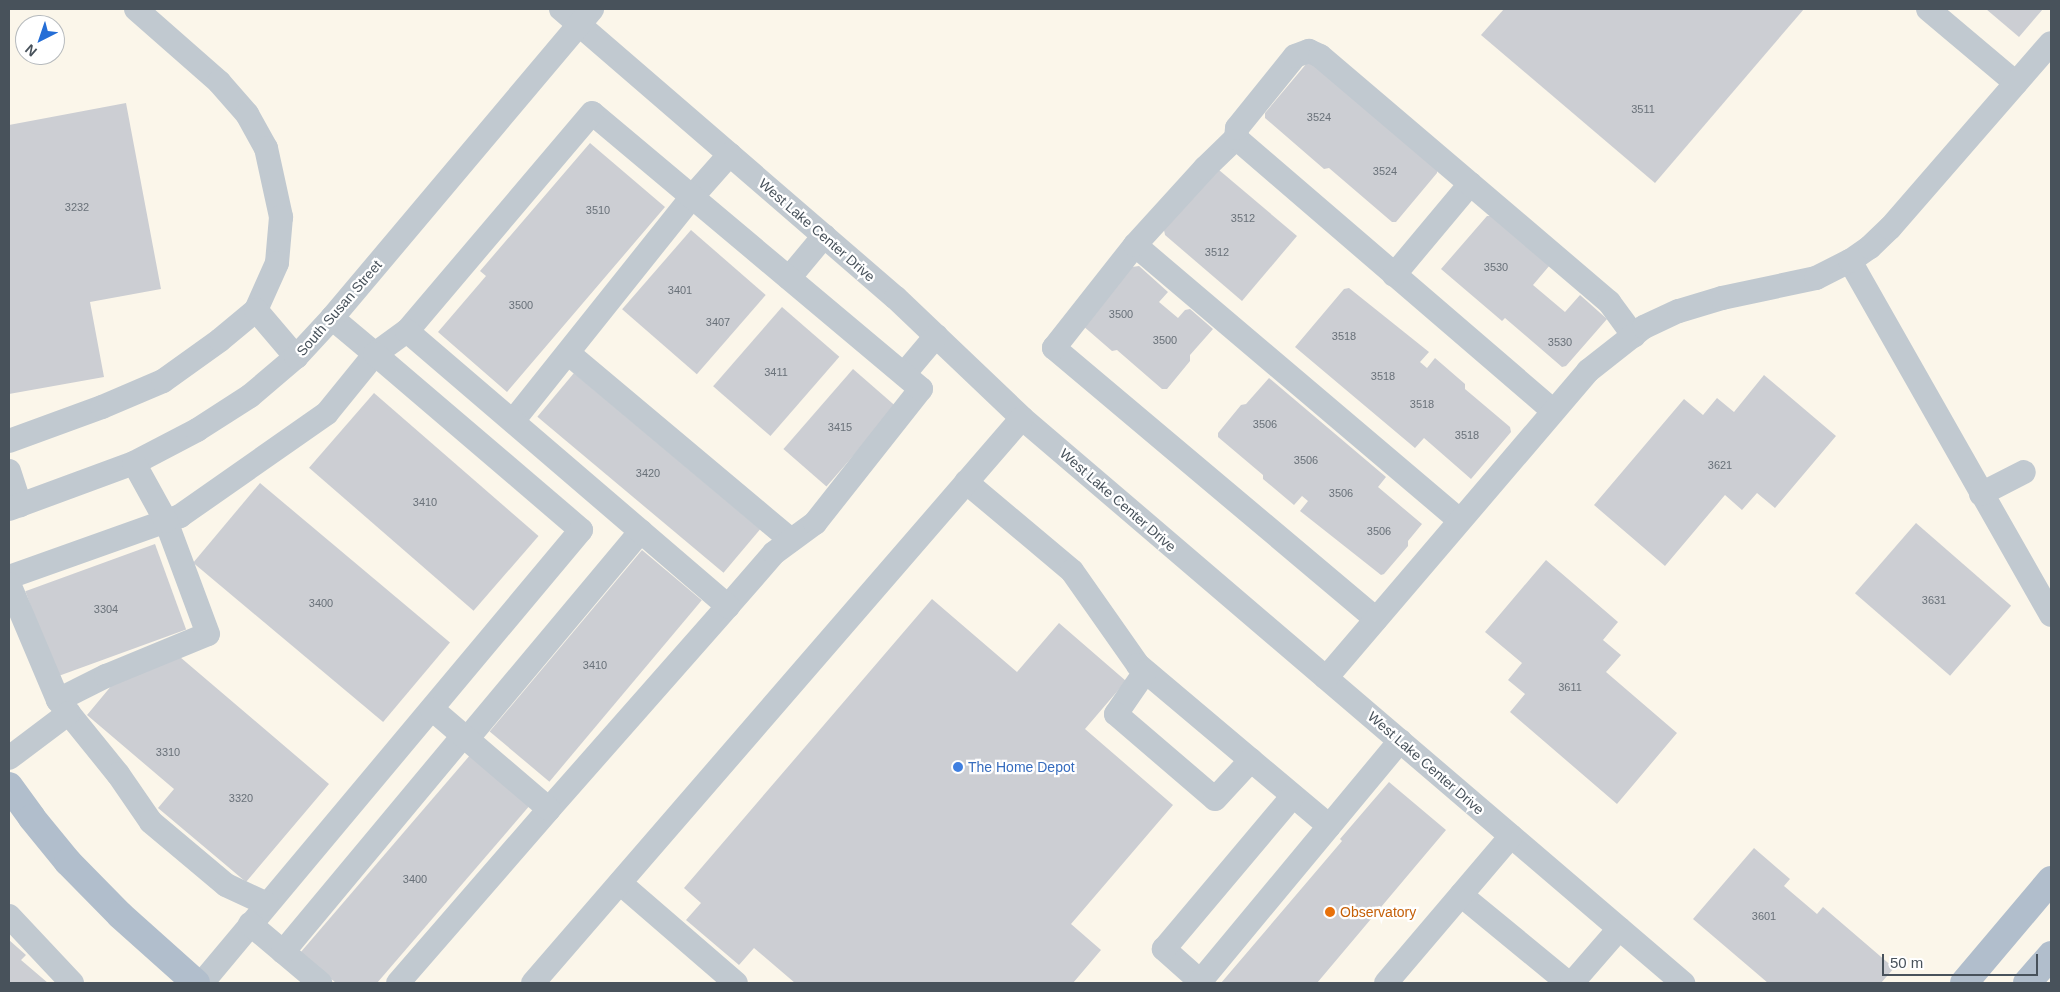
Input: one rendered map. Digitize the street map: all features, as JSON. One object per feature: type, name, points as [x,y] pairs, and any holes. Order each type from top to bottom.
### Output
[{"type":"main road","points":[[9,786],[68,862],[120,915],[196,983]]},
{"type":"main road","points":[[1964,983],[2051,880]]},
{"type":"main road","points":[[2027,983],[2051,955]]},
{"type":"street","points":[[9,441],[102,407],[163,381],[220,340],[256,310],[277,263],[281,217],[266,148],[247,114],[219,82],[136,9]]},
{"type":"street","name":"West Lake Center Drive","points":[[561,9],[585,16],[730,154],[896,298],[1022,418],[1682,983]]},
{"type":"street","points":[[1928,9],[2016,83]]},
{"type":"street","name":"South Susan Street","points":[[14,507],[134,463],[197,430],[250,396],[296,357],[332,318],[585,16]]},
{"type":"street","points":[[1326,678],[1588,371],[1644,328],[1678,311],[1722,298],[1816,278],[1850,261],[1870,247],[1890,228],[2051,43]]},
{"type":"street","points":[[1376,619],[1054,348],[1135,245],[1205,168],[1236,138],[1237,128],[1295,56],[1308,51],[1320,56],[1609,302],[1634,336]]},
{"type":"street","points":[[9,577],[180,516],[327,413],[375,354],[407,331],[592,113],[921,389],[815,523],[774,553],[398,983]]},
{"type":"street","points":[[1236,138],[1553,411]]},
{"type":"street","points":[[513,421],[692,197],[730,154]]},
{"type":"street","points":[[1394,275],[1470,184]]},
{"type":"street","points":[[789,278],[824,236]]},
{"type":"street","points":[[1135,245],[1460,521]]},
{"type":"street","points":[[1850,261],[1981,494],[2049,606]]},
{"type":"street","points":[[256,310],[296,357]]},
{"type":"street","points":[[202,983],[581,530],[332,318]]},
{"type":"street","points":[[407,331],[728,606]]},
{"type":"street","points":[[904,374],[936,336]]},
{"type":"street","points":[[568,353],[791,540]]},
{"type":"street","points":[[534,983],[1022,418]]},
{"type":"street","points":[[9,758],[64,706],[106,676],[208,634],[166,521],[134,463]]},
{"type":"street","points":[[9,471],[14,507]]},
{"type":"street","points":[[1981,494],[2024,472]]},
{"type":"street","points":[[966,482],[1072,571],[1138,666],[1329,826]]},
{"type":"street","points":[[283,952],[641,531]]},
{"type":"street","points":[[9,584],[64,706],[118,774],[151,822],[226,885],[267,904]]},
{"type":"street","points":[[1146,672],[1116,714],[1215,799],[1251,760]]},
{"type":"street","points":[[432,708],[549,809]]},
{"type":"street","points":[[1294,796],[1164,949],[1200,982],[1400,741]]},
{"type":"street","points":[[1386,983],[1511,836]]},
{"type":"street","points":[[620,883],[736,983]]},
{"type":"street","points":[[1461,895],[1568,983]]},
{"type":"street","points":[[9,916],[72,983]]},
{"type":"street","points":[[250,924],[320,983]]},
{"type":"street","points":[[1572,983],[1619,929]]},
{"type":"shaded area","points":[[9,9],[2051,9],[2051,983],[9,983]]},
{"type":"building","points":[[1504,9],[1804,9],[1655,183],[1481,35]]},
{"type":"building","points":[[1986,9],[2043,9],[2019,37]]},
{"type":"building","points":[[1307,63],[1312,63],[1437,169],[1437,173],[1396,222],[1392,222],[1329,168],[1324,169],[1265,118],[1265,113]]},
{"type":"building","points":[[126,103],[161,289],[90,302],[104,377],[9,394],[9,125]]},
{"type":"building","points":[[590,143],[665,207],[507,392],[438,332],[486,276],[480,271]]},
{"type":"building","points":[[1215,170],[1219,170],[1297,236],[1242,301],[1165,235],[1164,230]]},
{"type":"building","points":[[1487,216],[1492,216],[1550,265],[1533,285],[1565,312],[1580,295],[1607,319],[1566,366],[1562,367],[1505,318],[1502,321],[1441,269]]},
{"type":"building","points":[[691,230],[766,295],[697,374],[622,309]]},
{"type":"building","points":[[1139,266],[1168,292],[1159,302],[1178,318],[1185,310],[1190,309],[1213,329],[1190,355],[1190,361],[1167,389],[1162,389],[1117,350],[1112,351],[1082,325],[1132,267]]},
{"type":"building","points":[[1349,288],[1429,352],[1420,362],[1427,368],[1435,358],[1465,384],[1465,389],[1510,427],[1511,432],[1471,479],[1424,438],[1415,448],[1295,347],[1344,289]]},
{"type":"building","points":[[782,307],[839,357],[770,436],[713,386]]},
{"type":"building","points":[[853,369],[896,406],[826,486],[783,449]]},
{"type":"building","points":[[574,373],[760,529],[724,573],[537,417]]},
{"type":"building","points":[[1764,375],[1836,436],[1775,508],[1757,493],[1742,510],[1725,495],[1665,566],[1594,505],[1684,399],[1703,415],[1717,398],[1734,412]]},
{"type":"building","points":[[1269,378],[1386,477],[1378,487],[1422,524],[1408,541],[1408,546],[1384,574],[1381,575],[1300,511],[1308,501],[1302,496],[1294,505],[1263,479],[1263,475],[1218,437],[1218,433],[1241,405],[1246,404]]},
{"type":"building","points":[[374,393],[539,536],[474,611],[309,468]]},
{"type":"building","points":[[260,483],[450,642],[383,722],[193,563]]},
{"type":"building","points":[[1916,523],[2011,606],[1950,676],[1855,593]]},
{"type":"building","points":[[155,544],[186,630],[56,677],[25,591]]},
{"type":"building","points":[[642,550],[702,600],[549,782],[490,732]]},
{"type":"building","points":[[1546,560],[1618,622],[1603,640],[1621,655],[1606,672],[1677,733],[1617,804],[1510,712],[1525,694],[1508,680],[1522,663],[1485,632]]},
{"type":"building","name":"The Home Depot","points":[[932,599],[1017,672],[1059,623],[1126,681],[1085,729],[1173,805],[1071,924],[1101,950],[1073,983],[795,983],[754,948],[739,965],[686,920],[701,903],[684,888]]},
{"type":"building","points":[[180,657],[329,784],[246,882],[158,808],[174,789],[87,715],[117,679]]},
{"type":"building","points":[[471,754],[531,804],[377,983],[336,983],[300,953]]},
{"type":"building","name":"Observatory","points":[[1389,782],[1446,830],[1317,983],[1221,983],[1342,841],[1340,839]]},
{"type":"building","points":[[1754,848],[1790,879],[1784,886],[1817,914],[1823,907],[1894,968],[1881,983],[1768,983],[1693,919]]},
{"type":"building","points":[[9,940],[26,955],[21,960],[48,983],[9,983]]},
{"type":"place","name":"The Home Depot","points":[[958,767]]},
{"type":"place","name":"Observatory","points":[[1330,912]]}]
